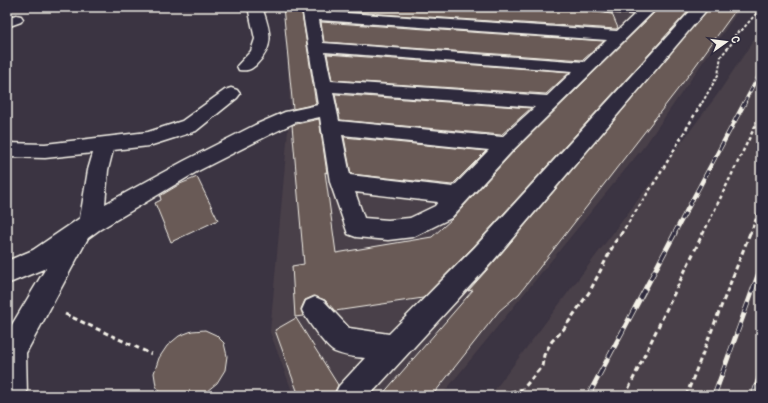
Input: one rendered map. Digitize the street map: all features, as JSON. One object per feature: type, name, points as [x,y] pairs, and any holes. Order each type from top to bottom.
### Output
[{"type":"lane","points":[[245,66],[255,58],[262,47],[263,34],[255,7]]},
{"type":"lane","points":[[594,7],[649,9]]},
{"type":"lane","points":[[348,396],[484,254],[702,7]]},
{"type":"lane","points":[[620,36],[310,11],[341,182],[356,227],[388,230],[413,227],[443,212],[506,145],[649,9]]},
{"type":"lane","points":[[316,47],[587,67]]},
{"type":"lane","points":[[323,86],[550,102]]},
{"type":"lane","points":[[7,158],[45,151],[149,139],[189,126],[232,94]]},
{"type":"lane","points":[[7,273],[42,258],[86,226],[191,166],[292,116],[329,118],[506,145]]},
{"type":"lane","points":[[12,396],[9,349],[86,226],[105,144]]},
{"type":"lane","points":[[7,150],[45,151]]},
{"type":"lane","points":[[341,182],[458,196]]},
{"type":"lane","points":[[315,310],[342,341],[393,349]]},
{"type":"path","points":[[494,396],[523,389],[542,366],[544,355],[552,341],[563,330],[590,290],[615,242],[628,225],[660,174],[718,75],[721,56],[732,44],[736,33],[742,30],[761,8]]},
{"type":"path","points":[[625,396],[761,114]]},
{"type":"path","points":[[686,396],[761,206]]},
{"type":"path","points":[[39,302],[151,354]]},
{"type":"shaded area","points":[[285,7],[741,7],[646,144],[441,396],[287,396],[292,391],[270,332],[290,108]]},
{"type":"shaded area","points":[[761,29],[761,396],[490,396],[717,95]]},
{"type":"building","points":[[283,7],[301,7],[316,104],[293,109]]},
{"type":"building","points":[[318,7],[539,7],[587,10],[612,14],[618,28],[318,10]]},
{"type":"building","points":[[660,7],[692,7],[474,246],[423,298],[335,311],[325,300],[314,296],[305,300],[301,309],[303,316],[295,317],[292,266],[304,264],[292,125],[319,119],[336,253],[432,237],[452,219],[514,151]]},
{"type":"building","points":[[710,7],[738,7],[688,76],[519,294],[499,311],[432,396],[381,396],[473,290],[468,291]]},
{"type":"building","points":[[321,22],[604,41],[583,60],[324,42]]},
{"type":"building","points":[[327,54],[570,72],[546,94],[332,80]]},
{"type":"building","points":[[335,94],[531,108],[501,135],[340,120]]},
{"type":"building","points":[[344,137],[486,151],[452,185],[351,174]]},
{"type":"building","points":[[197,177],[218,220],[171,242],[155,203],[161,200],[160,196],[180,184]]},
{"type":"building","points":[[296,318],[338,385],[333,396],[299,396],[275,330]]},
{"type":"building","points":[[205,330],[216,335],[224,343],[227,356],[225,370],[217,383],[201,396],[163,396],[156,386],[154,373],[159,358],[167,346],[179,336],[192,331]]},
{"type":"railway","points":[[744,103],[761,71]]},
{"type":"railway","points":[[674,234],[745,102]]},
{"type":"railway","points":[[588,396],[675,233]]},
{"type":"railway","points":[[714,396],[761,267]]},
{"type":"railway","points":[[753,396],[761,372]]}]
